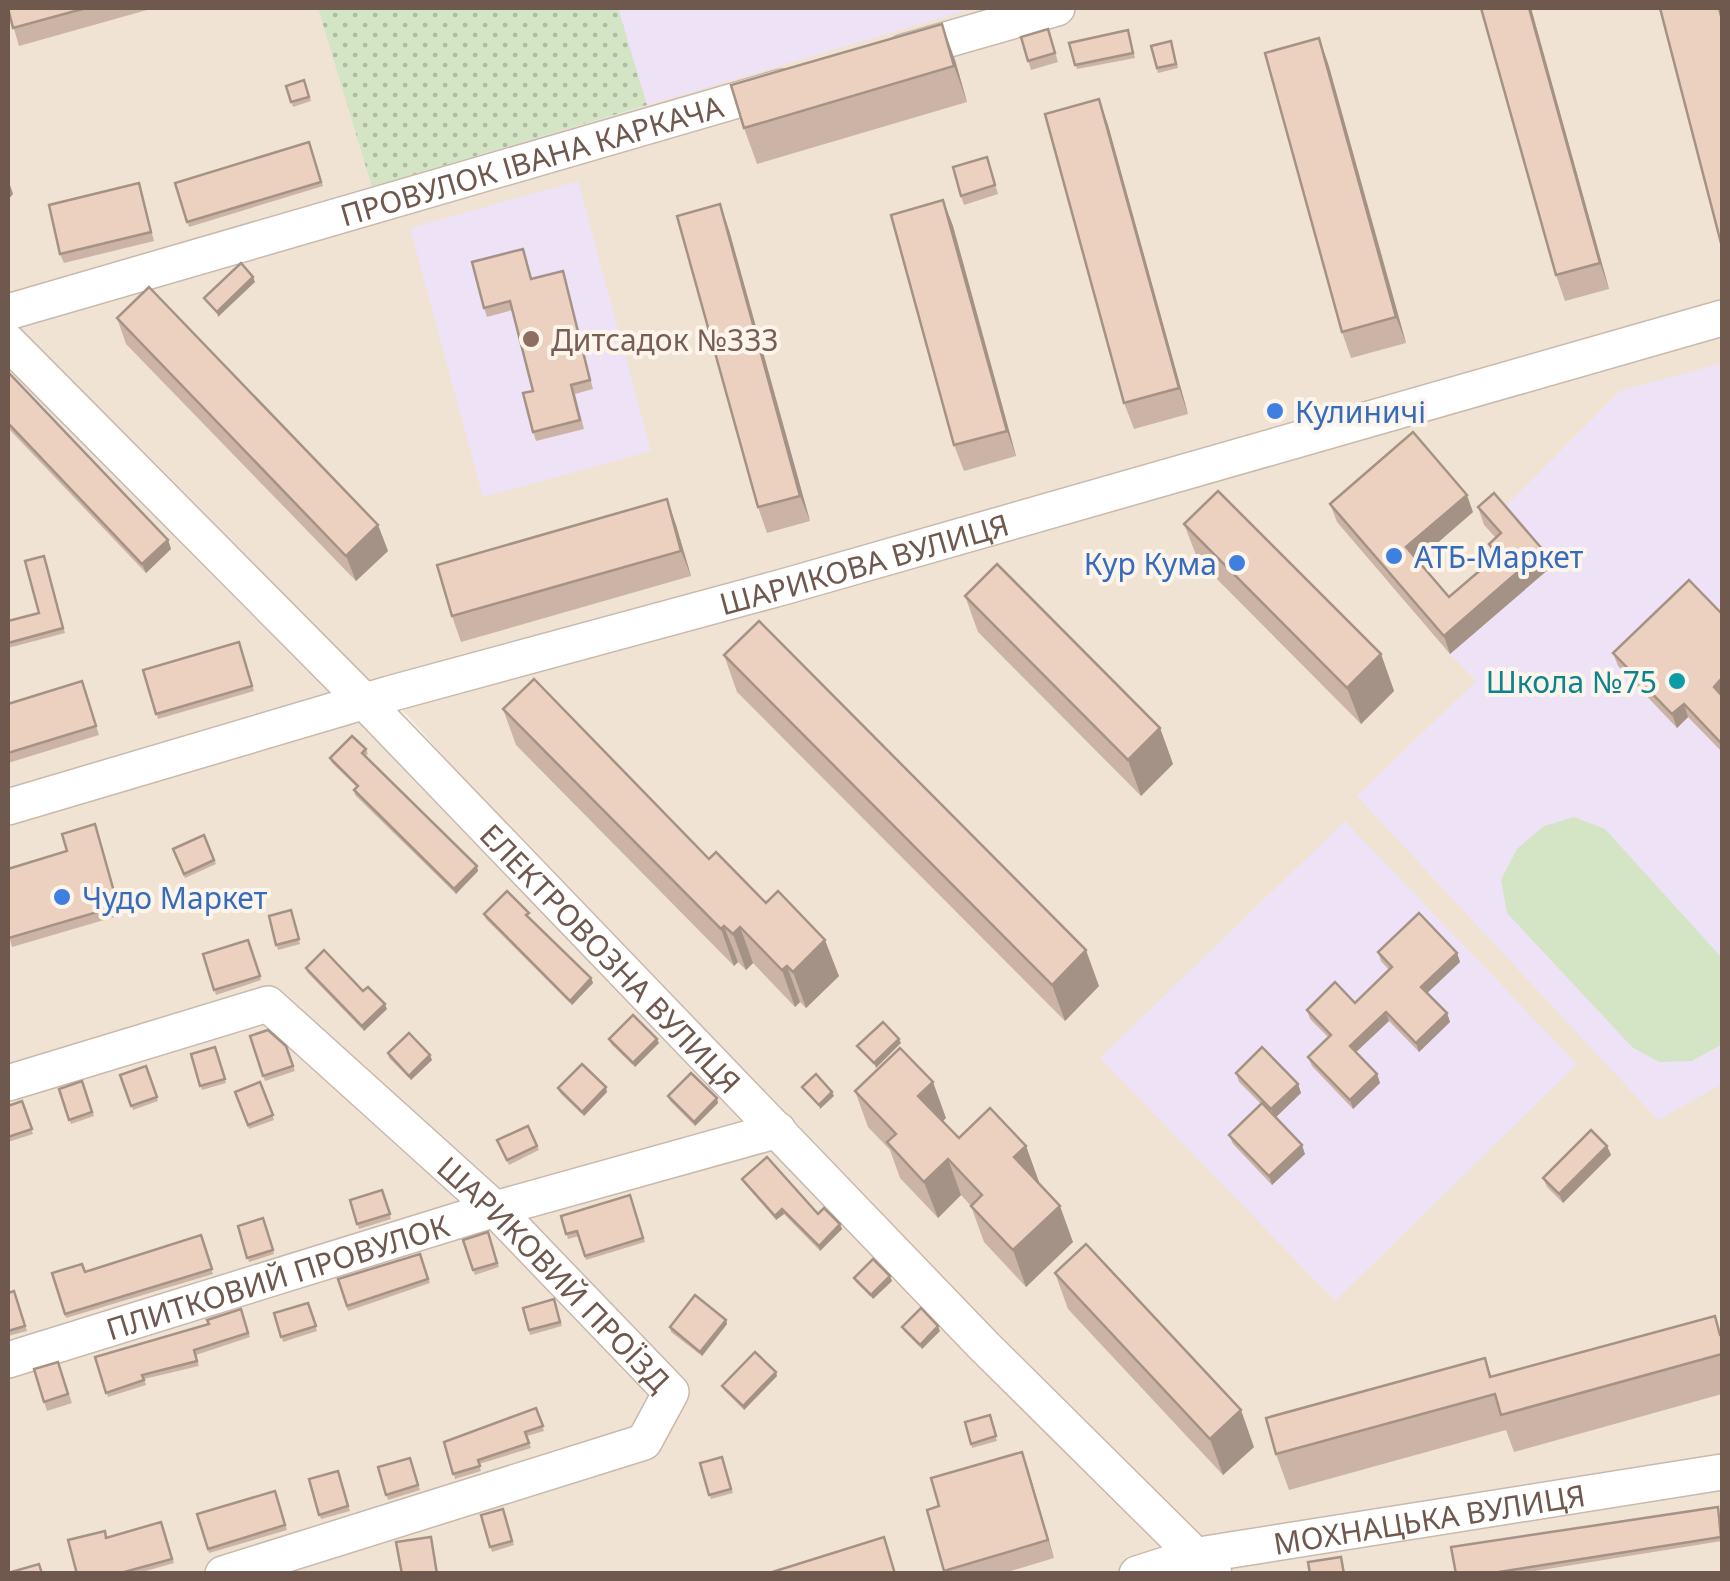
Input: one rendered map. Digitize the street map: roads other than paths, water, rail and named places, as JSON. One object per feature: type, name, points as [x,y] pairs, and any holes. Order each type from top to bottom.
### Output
[{"type":"street","points":[[866,63],[1057,8]]},
{"type":"street","name":"ПРОВУЛОК ІВАНА КАРКАЧА","points":[[8,312],[812,79]]},
{"type":"street","name":"ШАРИКОВА ВУЛИЦЯ","points":[[8,808],[364,702],[1722,318]]},
{"type":"street","name":"ЕЛЕКТРОВОЗНА ВУЛИЦЯ","points":[[8,342],[1203,1564]]},
{"type":"street","name":"ШАРИКОВИЙ ПРОЇЗД","points":[[8,1083],[268,1004],[496,1209],[671,1392],[644,1442],[222,1574]]},
{"type":"street","name":"ПЛИТКОВИЙ ПРОВУЛОК","points":[[8,1360],[496,1209],[778,1130]]},
{"type":"street","name":"МОХНАЦЬКА ВУЛИЦЯ","points":[[1138,1574],[1721,1479]]},
{"type":"place","name":"Дитсадок №333","points":[[531,339]]},
{"type":"place","name":"Кулиничі","points":[[1275,411]]},
{"type":"place","name":"АТБ-Маркет","points":[[1394,556]]},
{"type":"place","name":"Кур Кума","points":[[1237,563]]},
{"type":"place","name":"Школа №75","points":[[1677,681]]},
{"type":"place","name":"Чудо Маркет","points":[[62,897]]}]
